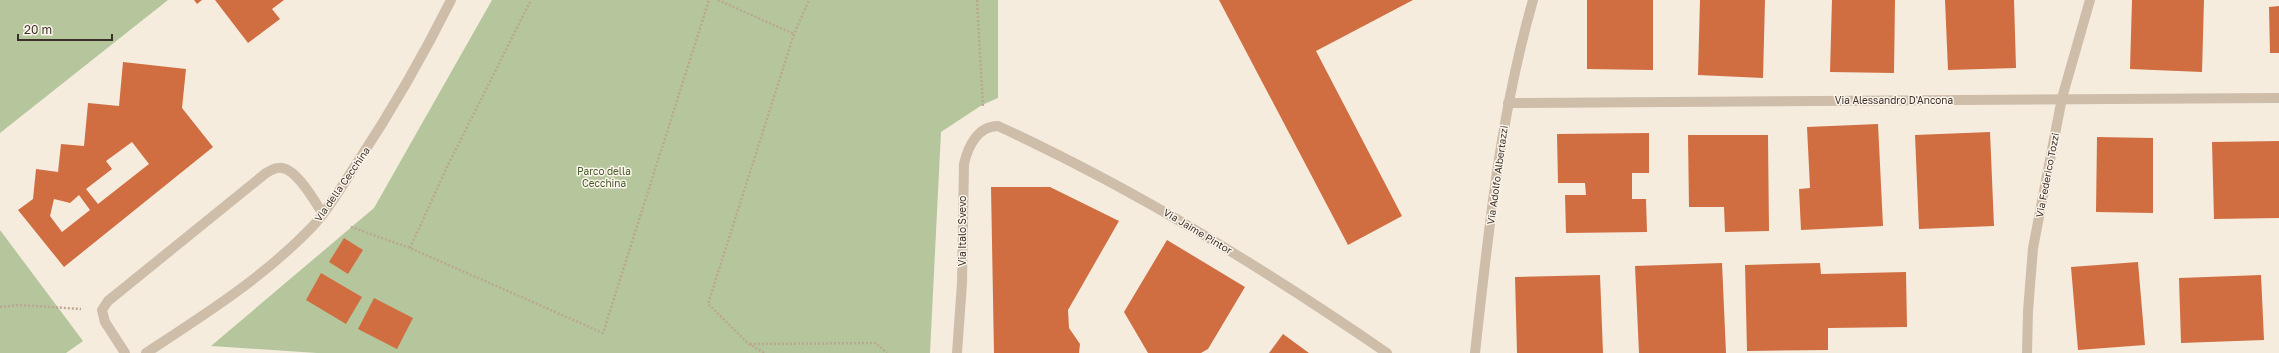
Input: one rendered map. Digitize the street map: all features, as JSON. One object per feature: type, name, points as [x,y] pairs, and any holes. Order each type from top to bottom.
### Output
[{"type":"street","name":"Via della Cecchina","points":[[146,353],[247,285],[292,247],[323,214],[392,108],[451,0]]},
{"type":"street","name":"Via Adolfo Albertazzi","points":[[1475,353],[1487,245],[1508,103],[1520,45],[1533,0]]},
{"type":"street","name":"Via Federico Tozzi","points":[[2027,353],[2028,311],[2033,248],[2062,98],[2090,0]]},
{"type":"street","name":"Via Alessandro D'Ancona","points":[[1508,103],[2062,98],[2279,98]]},
{"type":"street","name":"Via Italo Svevo","points":[[957,353],[962,283],[962,172],[966,155],[978,134],[994,126]]},
{"type":"street","name":"Via Jaime Pintor","points":[[994,126],[1068,158],[1166,212],[1301,294],[1387,353]]},
{"type":"street","points":[[125,353],[105,322],[102,310],[108,301],[266,172],[278,168],[288,169],[297,177],[323,214]]},
{"type":"path","points":[[410,248],[447,166],[531,0]]},
{"type":"path","points":[[351,227],[410,248],[603,333],[709,0]]},
{"type":"path","points":[[718,0],[794,34]]},
{"type":"path","points":[[764,353],[749,344],[708,304],[794,34],[809,0]]},
{"type":"path","points":[[977,0],[982,105],[994,126]]},
{"type":"path","points":[[0,307],[20,305],[102,310]]},
{"type":"path","points":[[749,344],[876,343],[887,353]]},
{"type":"green space","points":[[0,0],[168,0],[0,133]]},
{"type":"green space","name":"Parco della Cecchina","points":[[492,0],[998,0],[998,98],[982,105],[941,132],[930,353],[317,353],[211,346],[374,208]]},
{"type":"green space","points":[[0,230],[83,341],[66,353],[0,353]]},
{"type":"building","points":[[194,0],[202,0],[197,4]]},
{"type":"building","points":[[215,0],[284,0],[272,9],[280,19],[248,43]]},
{"type":"building","points":[[1219,0],[1413,0],[1316,51],[1402,216],[1348,245]]},
{"type":"building","points":[[1587,0],[1653,0],[1653,70],[1587,69]]},
{"type":"building","points":[[1700,0],[1765,0],[1763,78],[1698,75]]},
{"type":"building","points":[[1832,0],[1895,0],[1894,73],[1830,72]]},
{"type":"building","points":[[1945,0],[2014,0],[2016,68],[1948,70]]},
{"type":"building","points":[[2132,0],[2204,0],[2202,72],[2130,69]]},
{"type":"building","points":[[2279,6],[2279,53],[2270,53],[2269,7]]},
{"type":"building","points":[[123,62],[186,69],[182,108],[213,147],[64,267],[18,210],[33,199],[36,169],[58,172],[61,144],[84,146],[88,103],[119,106]],"holes":[[[132,142],[149,164],[98,204],[86,189],[112,169],[106,161]],[[79,195],[90,210],[62,232],[50,216],[54,199],[70,203]]]},
{"type":"building","points":[[1878,124],[1883,226],[1801,230],[1799,189],[1810,188],[1807,127]]},
{"type":"building","points":[[1990,132],[1994,226],[1919,229],[1915,135]]},
{"type":"building","points":[[1649,133],[1649,173],[1632,173],[1632,199],[1646,199],[1647,232],[1566,233],[1565,195],[1586,195],[1585,183],[1558,183],[1557,134]]},
{"type":"building","points":[[1688,135],[1768,135],[1769,231],[1725,232],[1724,207],[1689,207]]},
{"type":"building","points":[[2097,137],[2153,138],[2153,213],[2096,212]]},
{"type":"building","points":[[2279,141],[2279,218],[2214,219],[2212,142]]},
{"type":"building","points":[[991,187],[1050,187],[1119,221],[1068,310],[1069,328],[1080,344],[1079,353],[994,353]]},
{"type":"building","points":[[344,238],[363,250],[348,274],[329,262]]},
{"type":"building","points":[[1167,240],[1245,287],[1208,349],[1201,353],[1148,353],[1124,312]]},
{"type":"building","points":[[2138,262],[2145,345],[2078,350],[2071,267]]},
{"type":"building","points":[[1722,263],[1726,353],[1639,353],[1635,266]]},
{"type":"building","points":[[1820,263],[1821,274],[1906,272],[1907,327],[1828,328],[1828,350],[1747,351],[1745,265]]},
{"type":"building","points":[[321,273],[362,297],[346,324],[306,300]]},
{"type":"building","points":[[1600,275],[1603,353],[1517,353],[1515,277]]},
{"type":"building","points":[[2261,275],[2264,340],[2181,343],[2179,278]]},
{"type":"building","points":[[374,298],[413,318],[397,349],[358,329]]},
{"type":"building","points":[[1283,334],[1309,353],[1269,353]]}]
